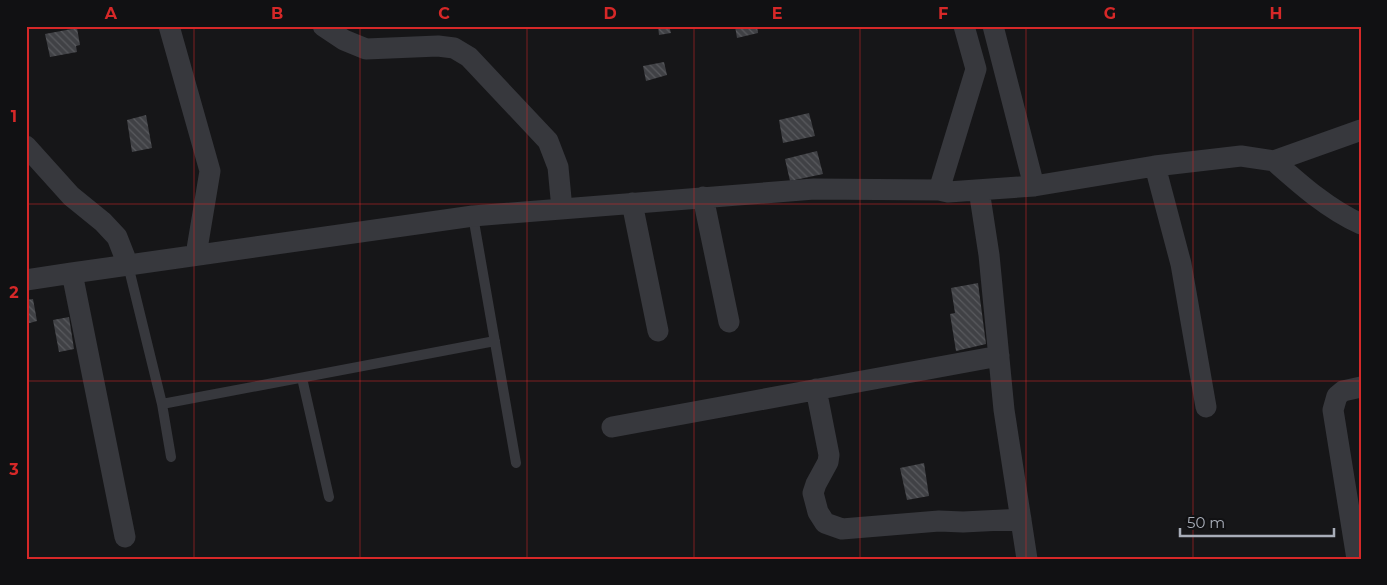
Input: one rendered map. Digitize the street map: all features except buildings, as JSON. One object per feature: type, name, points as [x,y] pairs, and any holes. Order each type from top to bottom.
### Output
[{"type":"street","points":[[169,26],[210,172],[196,255]]},
{"type":"street","points":[[323,26],[344,40],[366,49],[438,46],[454,48],[470,57],[548,141],[558,167],[562,209]]},
{"type":"street","points":[[939,190],[976,69],[964,26]]},
{"type":"street","points":[[993,26],[1034,186]]},
{"type":"street","points":[[26,280],[473,216],[814,189],[939,190],[948,192],[979,190],[1034,186],[1155,166],[1241,156],[1274,161],[1361,130]]},
{"type":"street","points":[[26,146],[71,196],[103,222],[117,237],[128,265]]},
{"type":"street","points":[[1274,161],[1298,182],[1342,215],[1361,224]]},
{"type":"street","points":[[1155,166],[1181,264],[1206,407]]},
{"type":"street","points":[[979,190],[989,254],[1004,410],[1021,519],[1030,556]]},
{"type":"street","points":[[703,197],[729,322]]},
{"type":"street","points":[[632,203],[658,330]]},
{"type":"street","points":[[72,272],[125,537]]},
{"type":"street","points":[[612,427],[999,356]]},
{"type":"street","points":[[1357,559],[1333,410],[1337,396],[1343,391],[1361,386]]},
{"type":"street","points":[[816,389],[829,455],[828,462],[813,493],[818,512],[825,523],[842,529],[939,521],[963,522],[1021,519]]},
{"type":"lane","points":[[473,216],[516,463]]},
{"type":"lane","points":[[128,265],[162,404],[170,457]]},
{"type":"lane","points":[[162,404],[495,341]]},
{"type":"lane","points":[[302,378],[329,497]]}]
